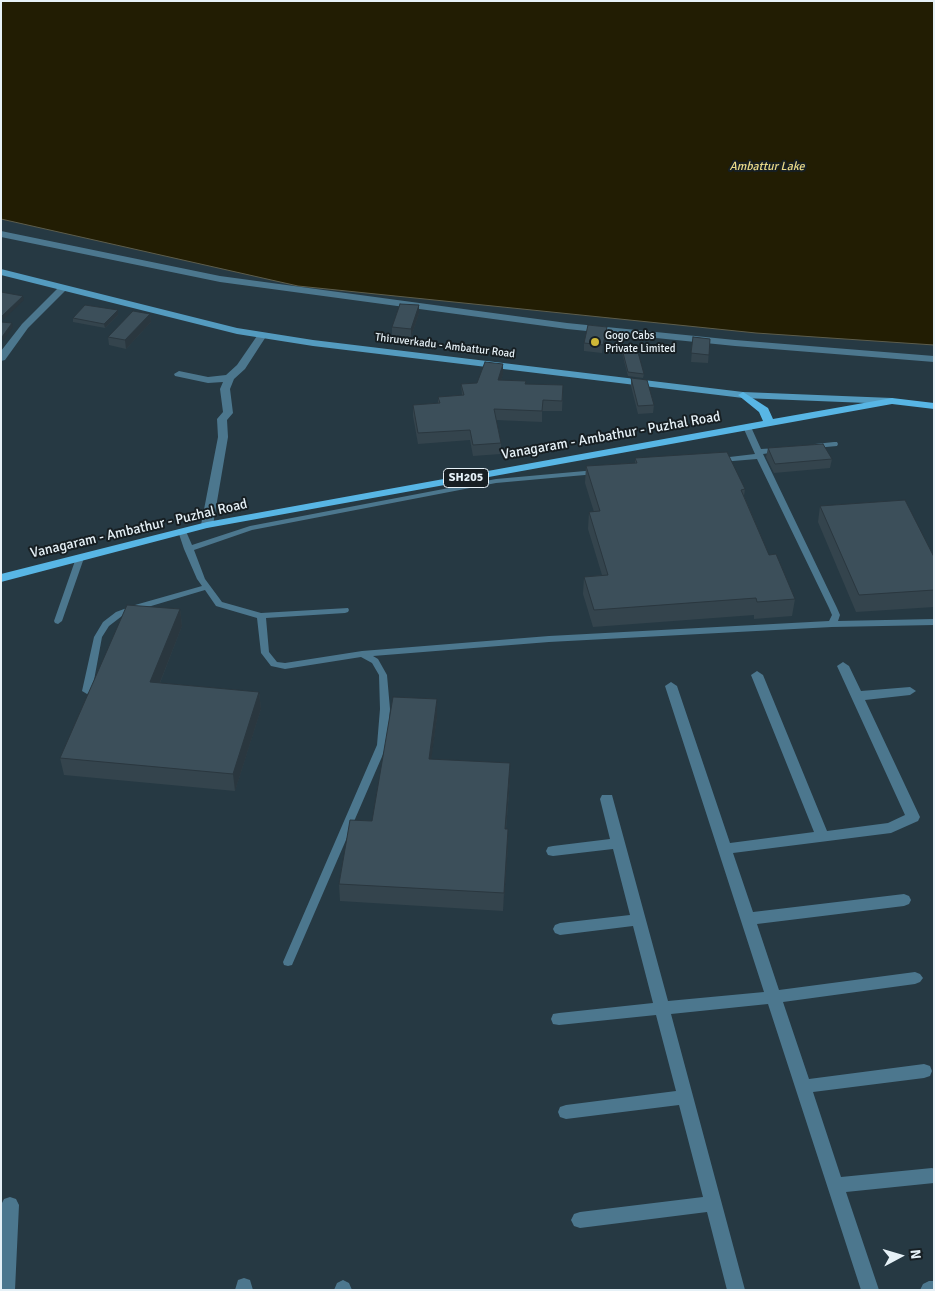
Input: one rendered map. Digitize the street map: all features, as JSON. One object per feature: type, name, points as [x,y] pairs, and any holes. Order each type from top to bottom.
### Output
[{"type":"main road","name":"Thiruverkadu - Ambattur Road","points":[[1,272],[202,322],[262,335],[323,344],[743,395],[892,401]]},
{"type":"main road","points":[[743,395],[764,410],[769,423]]},
{"type":"main road","name":"Vanagaram - Ambathur - Puzhal Road","points":[[1,578],[206,525],[892,401],[934,406]]},
{"type":"street","points":[[1,234],[220,279],[567,326],[735,343],[934,359]]},
{"type":"street","points":[[1,358],[25,326],[63,288]]},
{"type":"street","points":[[206,525],[223,437],[222,419],[228,413],[225,388],[229,378],[241,367],[262,335]]},
{"type":"street","points":[[179,374],[208,380],[229,378]]},
{"type":"street","points":[[724,849],[891,828],[913,817],[843,666]]},
{"type":"street","points":[[757,675],[823,837]]},
{"type":"street","points":[[671,686],[870,1290]]},
{"type":"street","points":[[857,696],[910,691]]},
{"type":"street","points":[[608,799],[736,1290]]},
{"type":"street","points":[[553,851],[619,843]]},
{"type":"street","points":[[747,919],[904,900]]},
{"type":"street","points":[[560,929],[639,920]]},
{"type":"street","points":[[559,1019],[773,997],[915,978]]},
{"type":"street","points":[[802,1087],[924,1072]]},
{"type":"street","points":[[566,1112],[685,1097]]},
{"type":"street","points":[[834,1185],[932,1176]]},
{"type":"street","points":[[580,1220],[714,1203]]},
{"type":"street","points":[[6,1290],[10,1206]]},
{"type":"street","points":[[929,1290],[934,1289]]},
{"type":"lane","points":[[747,427],[833,608],[836,616],[832,624]]},
{"type":"lane","points":[[806,447],[834,444]]},
{"type":"lane","points":[[712,461],[787,449]]},
{"type":"lane","points":[[188,549],[250,528],[496,481],[608,471]]},
{"type":"lane","points":[[182,531],[200,578],[219,604],[261,616],[345,610]]},
{"type":"lane","points":[[58,621],[80,558]]},
{"type":"lane","points":[[87,692],[98,637],[106,624],[119,614],[138,607],[207,587]]},
{"type":"lane","points":[[261,616],[265,653],[274,664],[285,666],[362,654],[549,639],[832,624],[934,622]]},
{"type":"lane","points":[[288,962],[382,745],[385,710],[383,675],[375,661],[362,654]]},
{"type":"water","name":"Ambattur Lake","points":[[1,1],[934,1],[934,345],[756,333],[298,286],[1,219]]},
{"type":"building","points":[[1,292],[23,296],[2,316],[1,316]]},
{"type":"building","points":[[400,304],[419,305],[411,329],[392,327]]},
{"type":"building","points":[[85,305],[118,310],[104,324],[73,318]]},
{"type":"building","points":[[133,311],[150,314],[125,340],[108,337]]},
{"type":"building","points":[[1,322],[12,323],[2,337],[1,337]]},
{"type":"building","points":[[588,325],[607,327],[603,345],[584,343]]},
{"type":"building","points":[[693,337],[710,339],[709,355],[691,353]]},
{"type":"building","points":[[636,345],[644,374],[628,372],[622,349]]},
{"type":"building","points":[[485,362],[503,364],[498,380],[526,381],[525,384],[563,385],[562,401],[543,400],[542,411],[494,409],[501,443],[473,445],[470,430],[418,433],[413,405],[440,403],[438,397],[464,395],[461,384],[477,383]]},
{"type":"building","points":[[631,378],[647,380],[654,405],[638,406]]},
{"type":"building","points":[[823,444],[832,459],[775,464],[768,448]]},
{"type":"building","points":[[727,452],[745,489],[741,490],[769,555],[776,554],[795,599],[757,602],[756,598],[594,610],[584,577],[608,575],[589,512],[600,511],[586,466],[637,463],[635,458]]},
{"type":"building","points":[[905,500],[934,557],[934,590],[859,595],[820,506]]},
{"type":"building","points":[[127,605],[180,609],[150,682],[259,692],[233,774],[60,758]]},
{"type":"building","points":[[393,697],[437,699],[429,759],[510,763],[505,829],[508,829],[504,893],[339,884],[350,820],[372,821]]},
{"type":"place","name":"Gogo Cabs Private Limited","points":[[595,342]]}]
